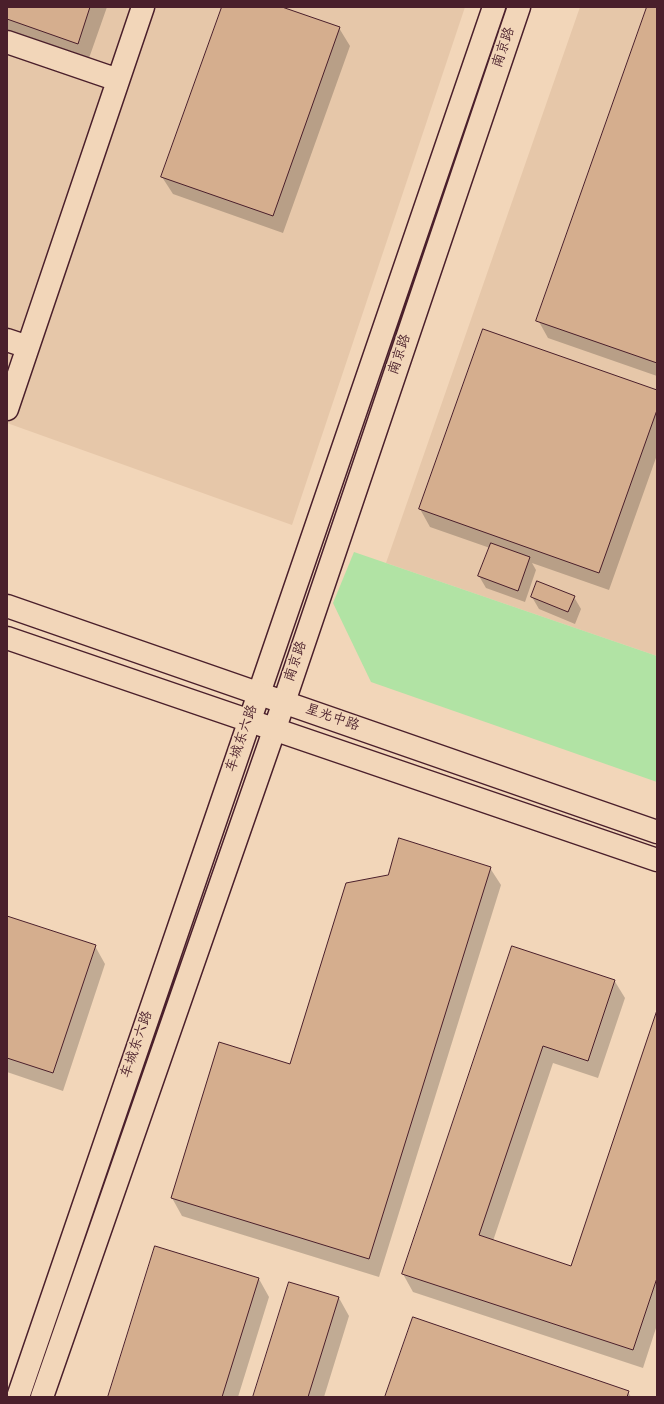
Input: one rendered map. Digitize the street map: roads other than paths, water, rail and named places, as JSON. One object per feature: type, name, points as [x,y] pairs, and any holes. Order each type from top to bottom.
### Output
[{"type":"street","points":[[7,409],[143,7]]},
{"type":"street","name":"车城东六路","points":[[18,1397],[494,7]]},
{"type":"street","name":"南京路","points":[[284,702],[519,7]]},
{"type":"street","points":[[7,42],[118,80]]},
{"type":"street","points":[[7,340],[28,347]]},
{"type":"street","name":"星光中路","points":[[7,606],[657,832]]},
{"type":"street","name":"星光中路","points":[[7,638],[657,860]]},
{"type":"street","name":"车城东六路","points":[[42,1397],[284,702]]}]
